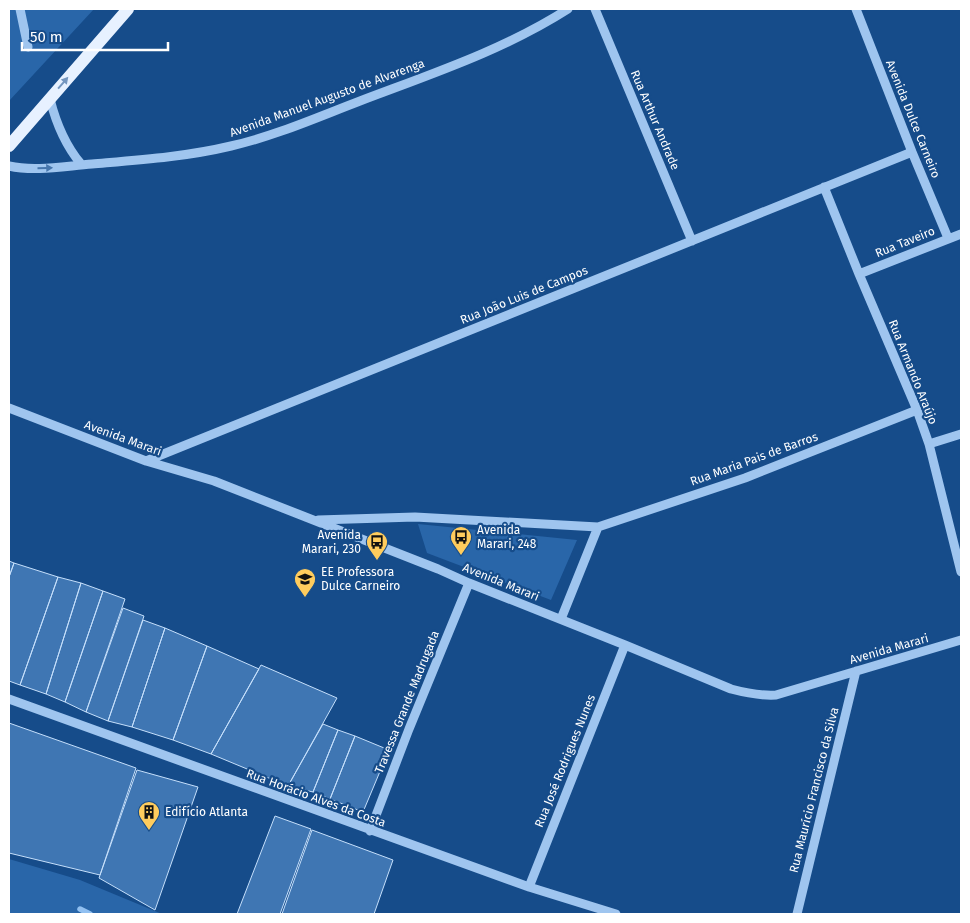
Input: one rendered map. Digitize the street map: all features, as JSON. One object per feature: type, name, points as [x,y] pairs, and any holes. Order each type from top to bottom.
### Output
[{"type":"main road","points":[[9,146],[128,9]]},
{"type":"street","points":[[20,9],[28,47]]},
{"type":"street","name":"Avenida Manuel Augusto de Alvarenga","points":[[9,166],[17,168],[49,168],[182,156],[232,146],[291,127],[462,63],[526,34],[568,9]]},
{"type":"street","name":"Rua Arthur Andrade","points":[[595,9],[692,241]]},
{"type":"street","name":"Avenida Dulce Carneiro","points":[[856,9],[948,238]]},
{"type":"street","points":[[50,99],[61,132],[71,152],[81,164]]},
{"type":"street","name":"Rua João Luis de Campos","points":[[146,461],[912,152]]},
{"type":"street","name":"Rua Armando Araújo","points":[[824,187],[917,410],[929,444],[961,572]]},
{"type":"street","name":"Rua Taveiro","points":[[859,274],[961,234]]},
{"type":"street","name":"Avenida Marari","points":[[9,408],[146,461],[214,482],[313,520],[731,689],[763,696],[776,695],[961,640]]},
{"type":"street","name":"Rua Maria Pais de Barros","points":[[313,520],[415,517],[598,527],[745,478],[917,410]]},
{"type":"street","points":[[929,444],[961,434]]},
{"type":"street","points":[[561,619],[598,527]]},
{"type":"street","name":"Travessa Grande Madrugada","points":[[370,831],[468,583]]},
{"type":"street","name":"Rua José Rodrigues Nunes","points":[[529,887],[625,645]]},
{"type":"street","name":"Rua Maurício Francisco da Silva","points":[[796,914],[856,671]]},
{"type":"street","name":"Rua Horácio Alves da Costa","points":[[9,699],[370,831],[529,887],[616,914]]},
{"type":"shaded area","points":[[9,9],[94,9],[9,101]]},
{"type":"shaded area","points":[[418,524],[577,540],[551,600],[427,553]]},
{"type":"shaded area","points":[[9,859],[80,880],[162,914],[9,914]]},
{"type":"building","points":[[9,561],[14,563],[9,577]]},
{"type":"building","points":[[14,563],[58,577],[20,685],[9,681],[9,577]]},
{"type":"building","points":[[58,577],[81,583],[46,694],[20,685]]},
{"type":"building","points":[[81,583],[103,591],[65,702],[46,694]]},
{"type":"building","points":[[103,591],[125,599],[86,712],[65,702]]},
{"type":"building","points":[[123,608],[144,616],[108,721],[86,712]]},
{"type":"building","points":[[143,620],[165,628],[132,727],[108,721]]},
{"type":"building","points":[[165,628],[207,646],[173,740],[132,727]]},
{"type":"building","points":[[207,646],[259,669],[211,754],[173,740]]},
{"type":"building","points":[[261,665],[337,698],[288,786],[211,754]]},
{"type":"building","points":[[9,723],[136,768],[100,875],[9,853]]},
{"type":"building","points":[[323,724],[338,730],[313,792],[288,786]]},
{"type":"building","points":[[338,730],[355,736],[330,799],[313,792]]},
{"type":"building","points":[[355,736],[389,750],[363,812],[330,799]]},
{"type":"building","name":"Edifício Atlanta","points":[[137,770],[198,787],[155,910],[99,878]]},
{"type":"building","points":[[275,816],[311,829],[280,914],[237,914]]},
{"type":"building","points":[[312,830],[393,860],[374,914],[282,914]]},
{"type":"waterway","points":[[80,909],[90,914]]},
{"type":"place","name":"Avenida Marari, 248","points":[[461,556]]},
{"type":"place","name":"Avenida Marari, 230","points":[[377,561]]},
{"type":"place","name":"EE Professora Dulce Carneiro","points":[[305,598]]},
{"type":"place","name":"Edifício Atlanta","points":[[149,831]]}]
